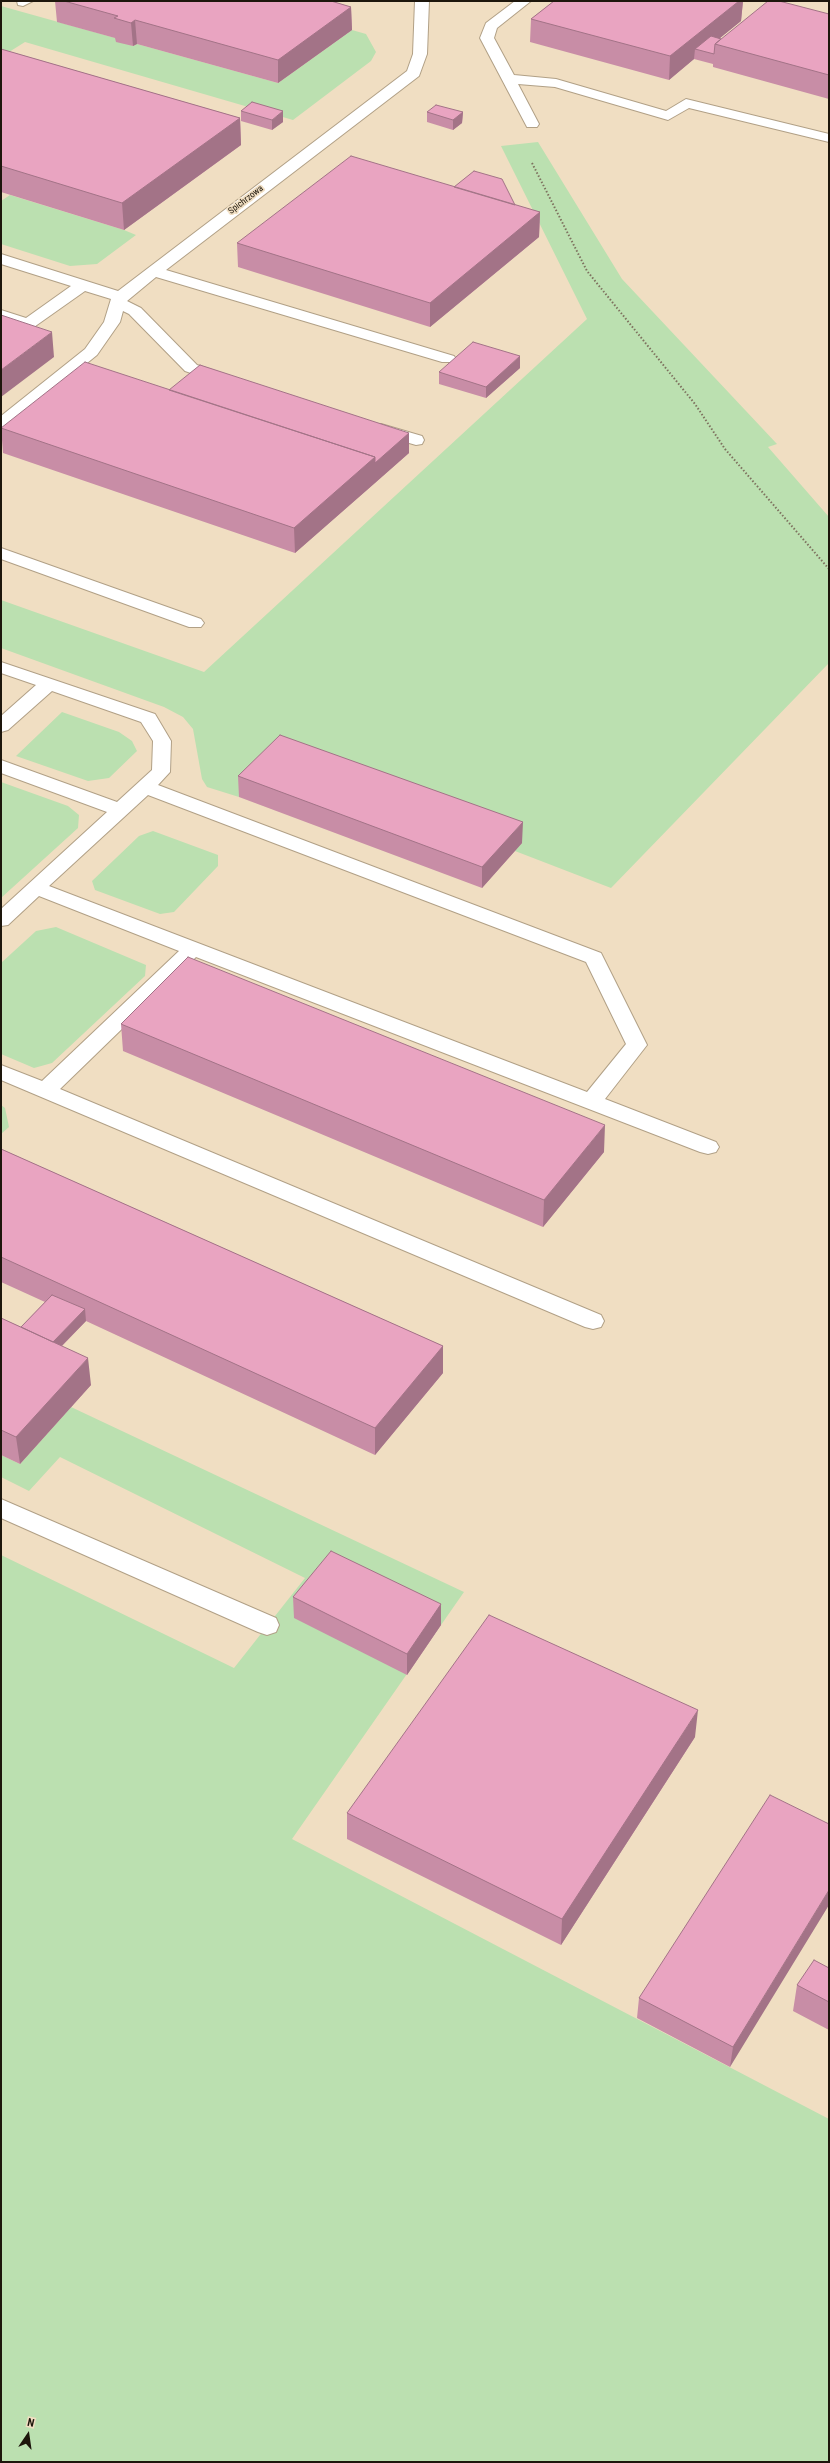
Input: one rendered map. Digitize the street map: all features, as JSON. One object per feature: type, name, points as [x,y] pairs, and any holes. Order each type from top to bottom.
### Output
[{"type":"lane","name":"Spichrzowa","points":[[119,300],[153,271],[414,73],[420,54],[422,1]]},
{"type":"lane","points":[[524,1],[490,26],[487,38],[532,124]]},
{"type":"lane","points":[[508,79],[556,83],[668,116],[686,104],[829,138]]},
{"type":"lane","points":[[1,259],[83,285],[119,300],[135,311],[191,368],[236,383]]},
{"type":"lane","points":[[153,271],[448,359]]},
{"type":"lane","points":[[1,315],[28,324],[83,285]]},
{"type":"lane","points":[[1,424],[91,352],[112,322],[119,300]]},
{"type":"lane","points":[[364,424],[416,440]]},
{"type":"lane","points":[[1,553],[195,623]]},
{"type":"lane","points":[[1,667],[148,718],[162,741],[161,772],[1,920]]},
{"type":"lane","points":[[1,726],[49,684]]},
{"type":"lane","points":[[1,766],[120,810]]},
{"type":"lane","points":[[145,787],[594,958],[636,1045],[591,1102]]},
{"type":"lane","points":[[36,888],[708,1147]]},
{"type":"lane","points":[[46,1091],[193,949]]},
{"type":"lane","points":[[1,1072],[593,1321]]},
{"type":"lane","points":[[1,1508],[267,1625]]},
{"type":"path","points":[[532,124],[522,144],[587,272],[695,404],[725,448],[829,569]]},
{"type":"green space","points":[[1,6],[119,39],[133,46],[137,44],[278,83],[352,30],[366,34],[376,52],[371,61],[293,120],[25,42],[1,57]]},
{"type":"green space","points":[[538,142],[622,279],[777,444],[768,447],[829,517],[829,663],[611,888],[515,851],[281,756],[239,797],[207,787],[202,779],[193,729],[183,717],[164,707],[1,648],[1,600],[204,672],[587,319],[501,146]]},
{"type":"green space","points":[[10,195],[136,235],[97,264],[70,266],[1,244],[1,201]]},
{"type":"green space","points":[[62,712],[119,732],[132,741],[137,751],[109,778],[88,781],[16,756]]},
{"type":"green space","points":[[1,782],[68,806],[79,815],[78,828],[1,898]]},
{"type":"green space","points":[[153,831],[218,855],[218,866],[174,912],[160,914],[95,890],[92,881],[139,836]]},
{"type":"green space","points":[[56,927],[146,965],[145,976],[52,1063],[34,1068],[1,1054],[1,963],[36,931]]},
{"type":"green space","points":[[1,1105],[5,1108],[9,1127],[1,1134]]},
{"type":"green space","points":[[71,1407],[464,1592],[292,1839],[829,2119],[829,2462],[1,2462],[1,1555],[234,1668],[305,1578],[60,1457],[29,1491],[1,1477],[1,1455],[20,1464]]},
{"type":"building","points":[[64,1],[331,1],[351,7],[278,60],[135,20],[131,23],[114,18],[118,16]]},
{"type":"building","points":[[554,1],[739,1],[670,56],[531,19]]},
{"type":"building","points":[[768,1],[779,1],[829,14],[829,75],[715,44]]},
{"type":"building","points":[[711,36],[721,39],[715,44],[714,54],[695,49]]},
{"type":"building","points":[[1,49],[240,118],[122,203],[1,166]]},
{"type":"building","points":[[252,102],[283,111],[272,120],[241,111]]},
{"type":"building","points":[[436,105],[463,112],[453,120],[427,112]]},
{"type":"building","points":[[351,156],[540,212],[430,303],[237,243]]},
{"type":"building","points":[[474,171],[502,179],[515,205],[454,187]]},
{"type":"building","points":[[1,315],[52,332],[1,370]]},
{"type":"building","points":[[473,342],[520,356],[486,387],[439,372]]},
{"type":"building","points":[[85,362],[375,457],[294,528],[1,428]]},
{"type":"building","points":[[200,365],[409,433],[375,463],[375,457],[169,390]]},
{"type":"building","points":[[280,735],[523,822],[482,867],[238,776]]},
{"type":"building","points":[[188,957],[605,1125],[544,1200],[121,1024]]},
{"type":"building","points":[[1,1149],[443,1346],[375,1428],[1,1257]]},
{"type":"building","points":[[52,1295],[85,1309],[53,1342],[21,1327]]},
{"type":"building","points":[[1,1318],[88,1358],[16,1437],[1,1430]]},
{"type":"building","points":[[331,1551],[441,1604],[407,1654],[293,1597]]},
{"type":"building","points":[[489,1615],[698,1710],[562,1919],[347,1813]]},
{"type":"building","points":[[770,1795],[829,1824],[829,1890],[733,2047],[639,1998]]},
{"type":"building","points":[[814,1960],[829,1968],[829,2002],[797,1985]]}]
